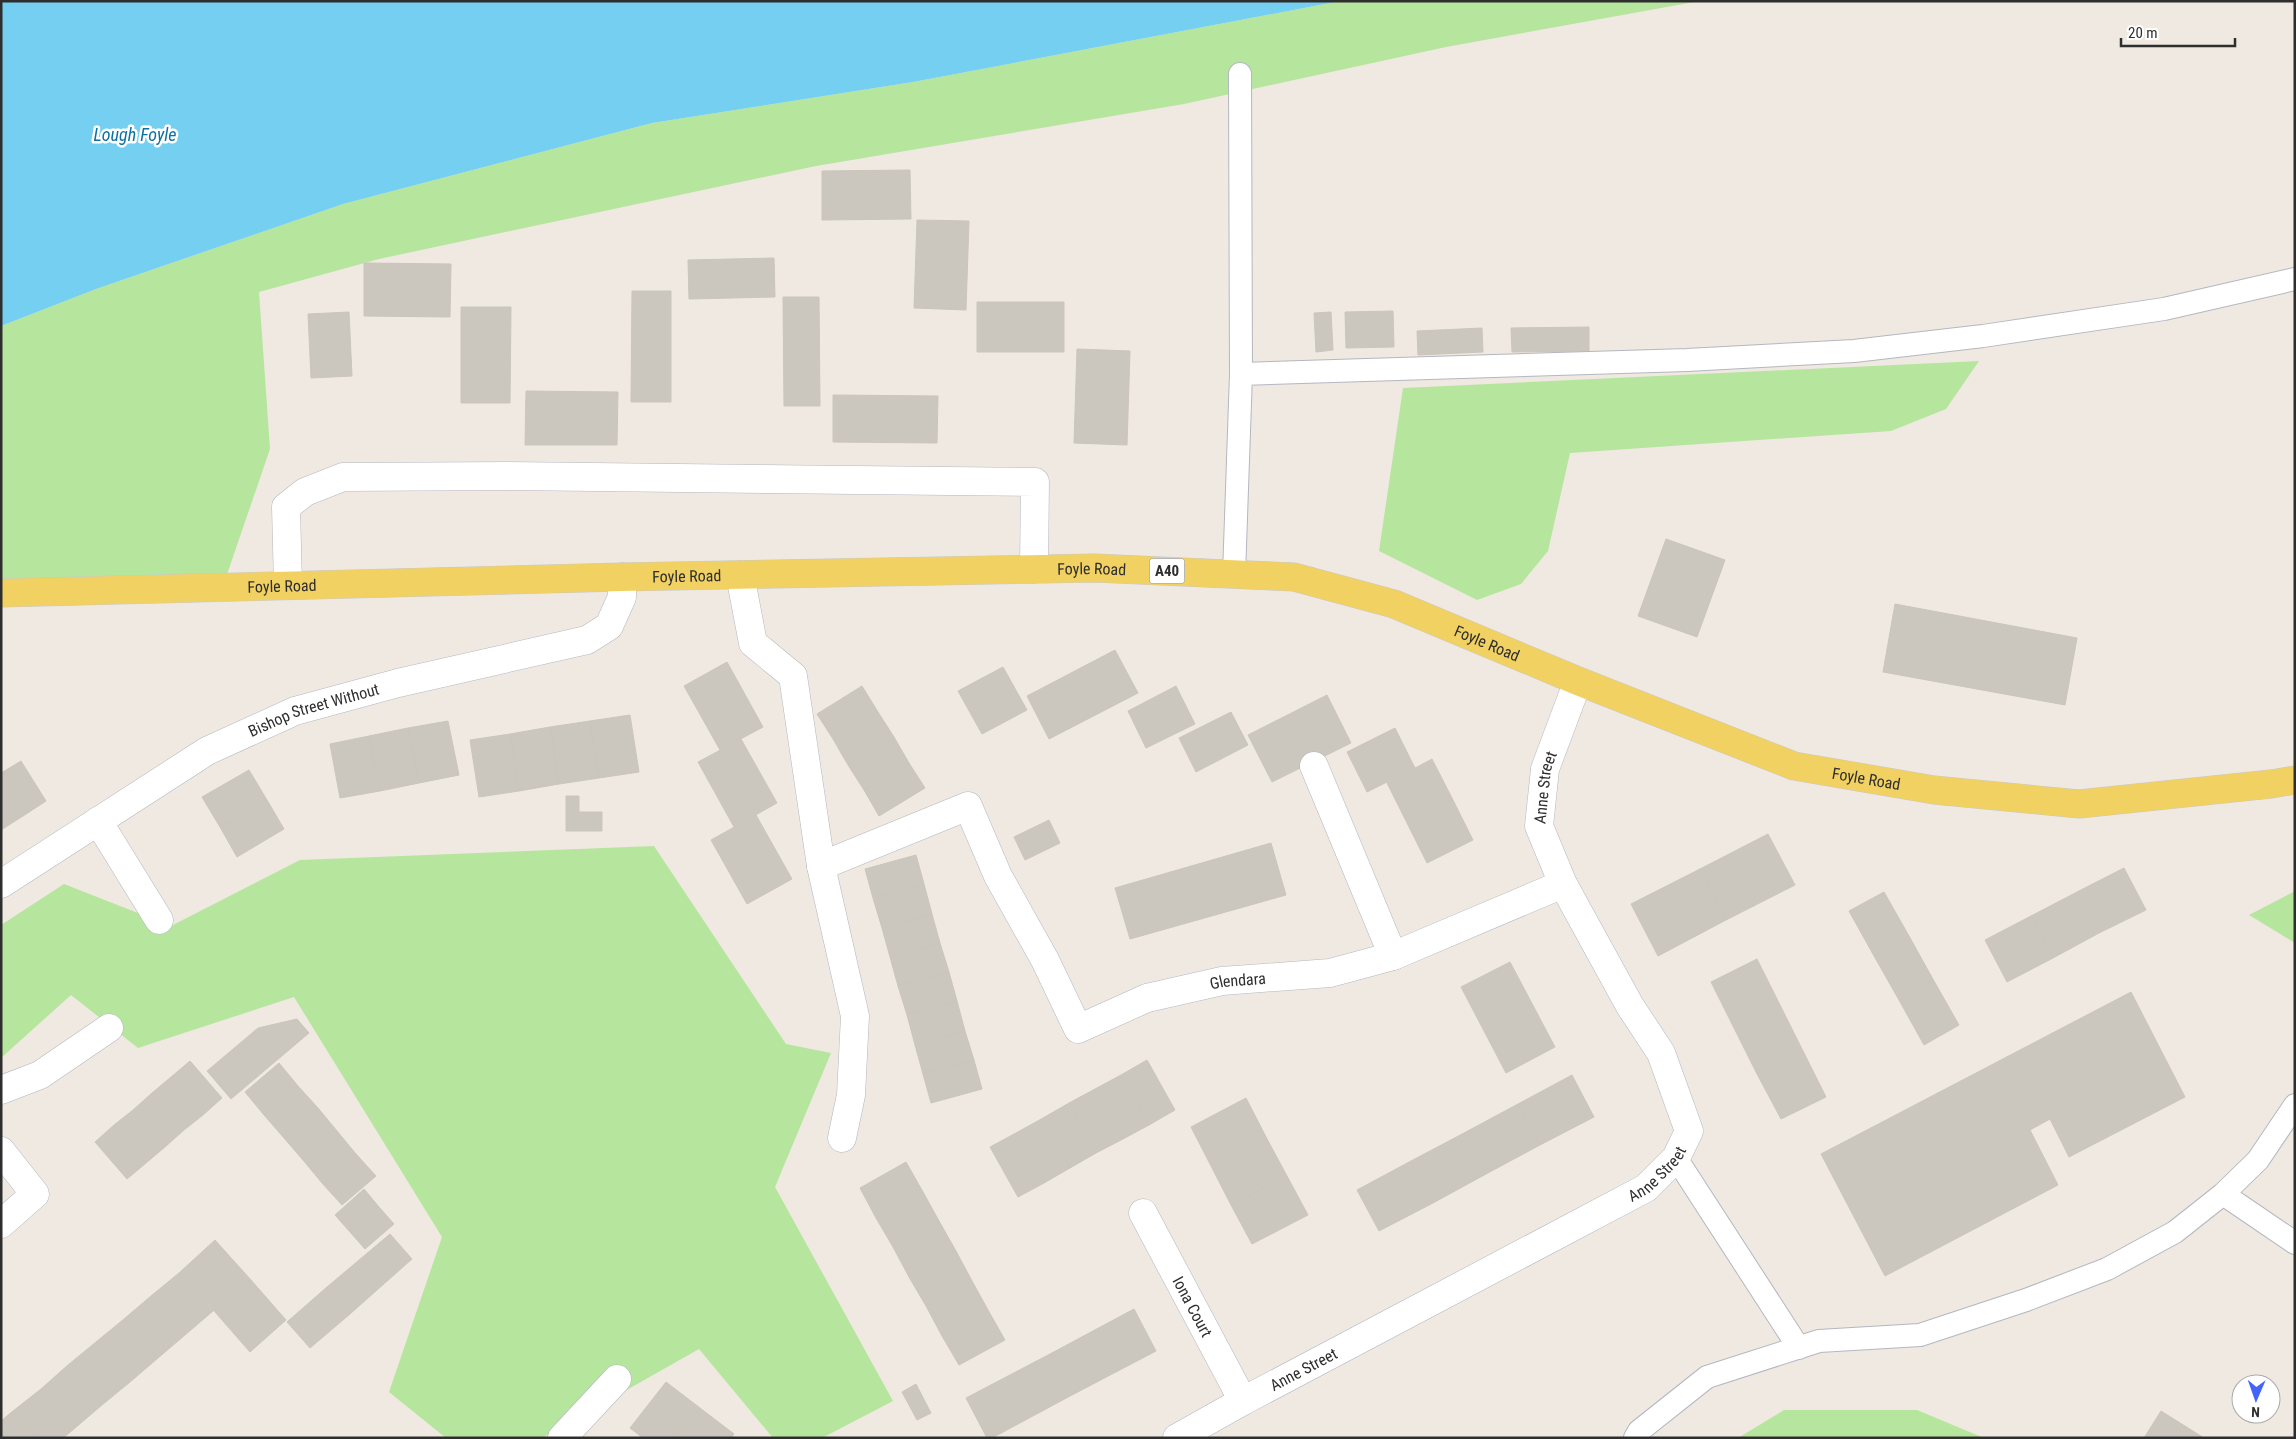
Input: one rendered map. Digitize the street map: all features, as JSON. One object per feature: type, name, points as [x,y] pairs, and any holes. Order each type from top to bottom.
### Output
[{"type":"main road","name":"Foyle Road","points":[[1,593],[622,577],[1095,568],[1294,577],[1394,604],[1578,681],[1794,766],[1934,790],[2079,804],[2295,780]]},
{"type":"street","points":[[288,585],[286,507],[305,492],[343,477],[509,476],[1035,482],[1034,569]]},
{"type":"street","points":[[740,575],[753,643],[793,676],[821,866],[855,1016],[852,1095],[842,1138]]},
{"type":"street","name":"Bishop Street Without","points":[[1,884],[207,751],[295,712],[398,683],[586,640],[609,626],[622,597],[622,577]]},
{"type":"street","name":"Anne Street","points":[[1178,1438],[1243,1401],[1646,1188],[1676,1158],[1689,1131],[1661,1053],[1630,1006],[1563,884],[1539,826],[1545,769],[1578,681]]},
{"type":"street","points":[[1314,766],[1393,956]]},
{"type":"street","name":"Glendara","points":[[821,866],[968,806],[998,876],[1045,960],[1078,1029],[1147,998],[1222,981],[1330,973],[1393,956],[1563,884]]},
{"type":"street","points":[[98,821],[159,920]]},
{"type":"street","points":[[1,1090],[40,1074],[109,1028]]},
{"type":"street","points":[[1,1151],[34,1194],[1,1224]]},
{"type":"street","name":"Iona Court","points":[[1143,1213],[1243,1401]]},
{"type":"street","points":[[562,1438],[617,1379]]},
{"type":"lane","points":[[1234,574],[1241,374],[1240,74]]},
{"type":"lane","points":[[1241,374],[1667,360],[1854,351],[1983,336],[2164,309],[2295,279]]},
{"type":"lane","points":[[1635,1438],[1639,1431],[1707,1377],[1819,1341],[1920,1335],[2026,1300],[2107,1269],[2175,1232],[2223,1194],[2258,1160],[2295,1105]]},
{"type":"lane","points":[[1676,1158],[1799,1348]]},
{"type":"lane","points":[[2223,1194],[2295,1243]]},
{"type":"green space","points":[[1341,1],[1700,1],[1446,47],[1184,104],[816,166],[379,259],[259,292],[270,449],[223,586],[1,593],[1,326],[96,289],[343,204],[652,123],[913,82]]},
{"type":"green space","points":[[1979,361],[1946,409],[1891,431],[1570,453],[1548,551],[1521,584],[1477,600],[1379,551],[1403,388]]},
{"type":"green space","points":[[654,846],[786,1044],[831,1053],[775,1187],[893,1401],[822,1438],[773,1438],[699,1349],[542,1438],[446,1438],[389,1392],[442,1237],[294,997],[138,1048],[71,995],[1,1058],[1,925],[64,884],[171,926],[300,860]]},
{"type":"green space","points":[[2295,891],[2295,943],[2249,915]]},
{"type":"green space","points":[[1784,1410],[1917,1410],[1984,1438],[1738,1438]]},
{"type":"water","name":"Lough Foyle","points":[[1,1],[1341,1],[913,82],[652,123],[343,204],[96,289],[1,326]]},
{"type":"building","points":[[910,170],[911,219],[822,220],[822,171]]},
{"type":"building","points":[[917,220],[969,221],[966,310],[914,308]]},
{"type":"building","points":[[774,258],[775,297],[689,299],[688,260]]},
{"type":"building","points":[[364,263],[451,264],[450,317],[364,316]]},
{"type":"building","points":[[632,291],[671,291],[671,402],[631,402]]},
{"type":"building","points":[[783,297],[819,297],[820,406],[784,406]]},
{"type":"building","points":[[977,302],[1064,302],[1064,352],[977,352]]},
{"type":"building","points":[[461,307],[511,307],[510,403],[461,403]]},
{"type":"building","points":[[1393,311],[1394,347],[1346,348],[1345,312]]},
{"type":"building","points":[[349,312],[352,376],[311,378],[308,314]]},
{"type":"building","points":[[1331,312],[1333,350],[1316,352],[1314,313]]},
{"type":"building","points":[[1589,327],[1589,351],[1512,352],[1511,328]]},
{"type":"building","points":[[1482,328],[1483,352],[1418,355],[1417,331]]},
{"type":"building","points":[[1077,349],[1130,351],[1127,445],[1074,443]]},
{"type":"building","points":[[526,391],[618,392],[617,445],[525,445]]},
{"type":"building","points":[[833,395],[938,396],[937,443],[833,442]]},
{"type":"building","points":[[1666,539],[1725,560],[1697,637],[1638,616]]},
{"type":"building","points":[[1895,604],[2077,638],[2065,705],[1883,672]]},
{"type":"building","points":[[1115,650],[1138,693],[1049,739],[1027,696]]},
{"type":"building","points":[[727,662],[763,727],[720,750],[684,686]]},
{"type":"building","points":[[1003,667],[1027,710],[982,734],[958,691]]},
{"type":"building","points":[[862,686],[878,712],[833,739],[817,714]]},
{"type":"building","points":[[1176,686],[1195,724],[1146,748],[1128,711]]},
{"type":"building","points":[[1327,695],[1351,743],[1272,782],[1248,735]]},
{"type":"building","points":[[878,712],[894,737],[848,765],[833,739]]},
{"type":"building","points":[[1231,712],[1248,745],[1196,772],[1179,738]]},
{"type":"building","points":[[630,715],[639,772],[599,778],[590,721]]},
{"type":"building","points":[[448,721],[459,775],[419,783],[408,728]]},
{"type":"building","points":[[590,721],[599,778],[559,784],[550,727]]},
{"type":"building","points":[[550,727],[559,784],[519,791],[510,734]]},
{"type":"building","points":[[408,728],[419,783],[380,791],[369,736]]},
{"type":"building","points":[[1395,728],[1415,768],[1367,792],[1347,752]]},
{"type":"building","points":[[510,734],[519,791],[479,797],[470,740]]},
{"type":"building","points":[[369,736],[380,791],[340,798],[330,744]]},
{"type":"building","points":[[894,737],[909,763],[864,790],[848,765]]},
{"type":"building","points":[[741,739],[777,803],[734,827],[698,762]]},
{"type":"building","points":[[1432,759],[1453,800],[1407,823],[1387,783]]},
{"type":"building","points":[[21,761],[46,801],[23,816],[1,781],[1,773]]},
{"type":"building","points":[[909,763],[925,788],[879,816],[864,790]]},
{"type":"building","points":[[249,770],[267,800],[220,827],[202,797]]},
{"type":"building","points":[[1,781],[23,816],[1,830]]},
{"type":"building","points":[[566,796],[579,796],[579,812],[602,812],[602,831],[566,831]]},
{"type":"building","points":[[267,800],[284,829],[237,857],[220,827]]},
{"type":"building","points":[[1453,800],[1473,840],[1427,863],[1407,823]]},
{"type":"building","points":[[756,815],[792,879],[747,904],[711,840]]},
{"type":"building","points":[[1049,820],[1060,843],[1025,860],[1014,837]]},
{"type":"building","points":[[1768,834],[1795,885],[1726,920],[1700,869]]},
{"type":"building","points":[[1271,843],[1286,895],[1130,939],[1115,888]]},
{"type":"building","points":[[916,855],[924,884],[873,898],[865,869]]},
{"type":"building","points":[[2124,868],[2146,910],[2099,933],[2077,892]]},
{"type":"building","points":[[1700,869],[1726,920],[1658,956],[1631,904]]},
{"type":"building","points":[[924,884],[932,914],[882,928],[873,898]]},
{"type":"building","points":[[1884,892],[1909,936],[1874,956],[1849,911]]},
{"type":"building","points":[[2077,892],[2099,933],[2053,958],[2031,916]]},
{"type":"building","points":[[932,914],[940,943],[890,957],[882,928]]},
{"type":"building","points":[[2031,916],[2053,958],[2007,982],[1985,940]]},
{"type":"building","points":[[1909,936],[1934,981],[1899,1000],[1874,956]]},
{"type":"building","points":[[940,943],[949,972],[898,986],[890,957]]},
{"type":"building","points":[[1757,959],[1780,1005],[1734,1028],[1711,982]]},
{"type":"building","points":[[1510,962],[1555,1047],[1506,1073],[1461,987]]},
{"type":"building","points":[[949,972],[957,1001],[907,1015],[898,986]]},
{"type":"building","points":[[1934,981],[1959,1025],[1924,1045],[1899,1000]]},
{"type":"building","points":[[2131,992],[2185,1097],[2069,1157],[2050,1119],[2030,1130],[2058,1185],[1885,1276],[1821,1154]]},
{"type":"building","points":[[957,1001],[965,1031],[915,1045],[907,1015]]},
{"type":"building","points":[[1780,1005],[1803,1051],[1757,1074],[1734,1028]]},
{"type":"building","points":[[297,1019],[309,1033],[231,1099],[207,1071],[258,1028]]},
{"type":"building","points":[[965,1031],[974,1060],[923,1074],[915,1045]]},
{"type":"building","points":[[1803,1051],[1826,1097],[1781,1119],[1757,1074]]},
{"type":"building","points":[[974,1060],[982,1089],[931,1103],[923,1074]]},
{"type":"building","points":[[1147,1060],[1175,1110],[1149,1125],[1121,1075]]},
{"type":"building","points":[[190,1061],[222,1098],[203,1115],[171,1077]]},
{"type":"building","points":[[279,1063],[298,1086],[264,1115],[245,1092]]},
{"type":"building","points":[[1121,1075],[1149,1125],[1123,1139],[1095,1089]]},
{"type":"building","points":[[1572,1075],[1594,1117],[1540,1145],[1518,1104]]},
{"type":"building","points":[[171,1077],[203,1115],[184,1130],[152,1093]]},
{"type":"building","points":[[298,1086],[318,1108],[284,1138],[264,1115]]},
{"type":"building","points":[[1095,1089],[1123,1139],[1096,1153],[1069,1103]]},
{"type":"building","points":[[152,1093],[184,1130],[165,1147],[133,1110]]},
{"type":"building","points":[[1246,1098],[1266,1137],[1211,1166],[1191,1127]]},
{"type":"building","points":[[1069,1103],[1096,1153],[1070,1168],[1043,1118]]},
{"type":"building","points":[[1518,1104],[1540,1145],[1486,1174],[1464,1133]]},
{"type":"building","points":[[318,1108],[337,1131],[303,1160],[284,1138]]},
{"type":"building","points":[[133,1110],[165,1147],[146,1163],[114,1125]]},
{"type":"building","points":[[1043,1118],[1070,1168],[1044,1183],[1016,1133]]},
{"type":"building","points":[[114,1125],[146,1163],[127,1179],[95,1142]]},
{"type":"building","points":[[337,1131],[356,1154],[322,1183],[303,1160]]},
{"type":"building","points":[[1016,1133],[1044,1183],[1018,1197],[990,1147]]},
{"type":"building","points":[[1464,1133],[1486,1174],[1433,1203],[1411,1161]]},
{"type":"building","points":[[1266,1137],[1287,1176],[1231,1205],[1211,1166]]},
{"type":"building","points":[[356,1154],[376,1176],[342,1205],[322,1183]]},
{"type":"building","points":[[1411,1161],[1433,1203],[1379,1231],[1357,1190]]},
{"type":"building","points":[[906,1162],[923,1192],[876,1218],[860,1188]]},
{"type":"building","points":[[1287,1176],[1308,1215],[1252,1244],[1231,1205]]},
{"type":"building","points":[[364,1189],[379,1207],[350,1232],[335,1215]]},
{"type":"building","points":[[923,1192],[939,1221],[893,1247],[876,1218]]},
{"type":"building","points":[[379,1207],[394,1224],[365,1249],[350,1232]]},
{"type":"building","points":[[939,1221],[956,1251],[909,1277],[893,1247]]},
{"type":"building","points":[[390,1234],[412,1259],[350,1314],[327,1287]]},
{"type":"building","points":[[215,1240],[251,1280],[215,1312],[179,1273]]},
{"type":"building","points":[[956,1251],[972,1281],[926,1306],[909,1277]]},
{"type":"building","points":[[179,1273],[213,1311],[185,1335],[151,1296]]},
{"type":"building","points":[[251,1280],[286,1320],[250,1352],[215,1312]]},
{"type":"building","points":[[972,1281],[988,1310],[942,1336],[926,1306]]},
{"type":"building","points":[[327,1287],[350,1314],[310,1348],[287,1322]]},
{"type":"building","points":[[151,1296],[185,1335],[158,1358],[124,1319]]},
{"type":"building","points":[[1134,1309],[1156,1351],[1072,1395],[1050,1354]]},
{"type":"building","points":[[988,1310],[1005,1340],[959,1365],[942,1336]]},
{"type":"building","points":[[124,1319],[158,1358],[130,1382],[96,1342]]},
{"type":"building","points":[[96,1342],[130,1382],[102,1405],[68,1365]]},
{"type":"building","points":[[1050,1354],[1072,1395],[992,1438],[987,1438],[966,1398]]},
{"type":"building","points":[[68,1365],[102,1405],[75,1428],[41,1389]]},
{"type":"building","points":[[666,1382],[700,1408],[677,1438],[643,1438],[630,1428]]},
{"type":"building","points":[[916,1384],[931,1413],[917,1420],[902,1392]]},
{"type":"building","points":[[41,1389],[75,1428],[63,1438],[36,1438],[13,1411]]},
{"type":"building","points":[[700,1408],[734,1434],[731,1438],[677,1438]]},
{"type":"building","points":[[13,1411],[36,1438],[1,1438],[1,1421]]},
{"type":"building","points":[[2161,1411],[2204,1438],[2144,1438]]}]
